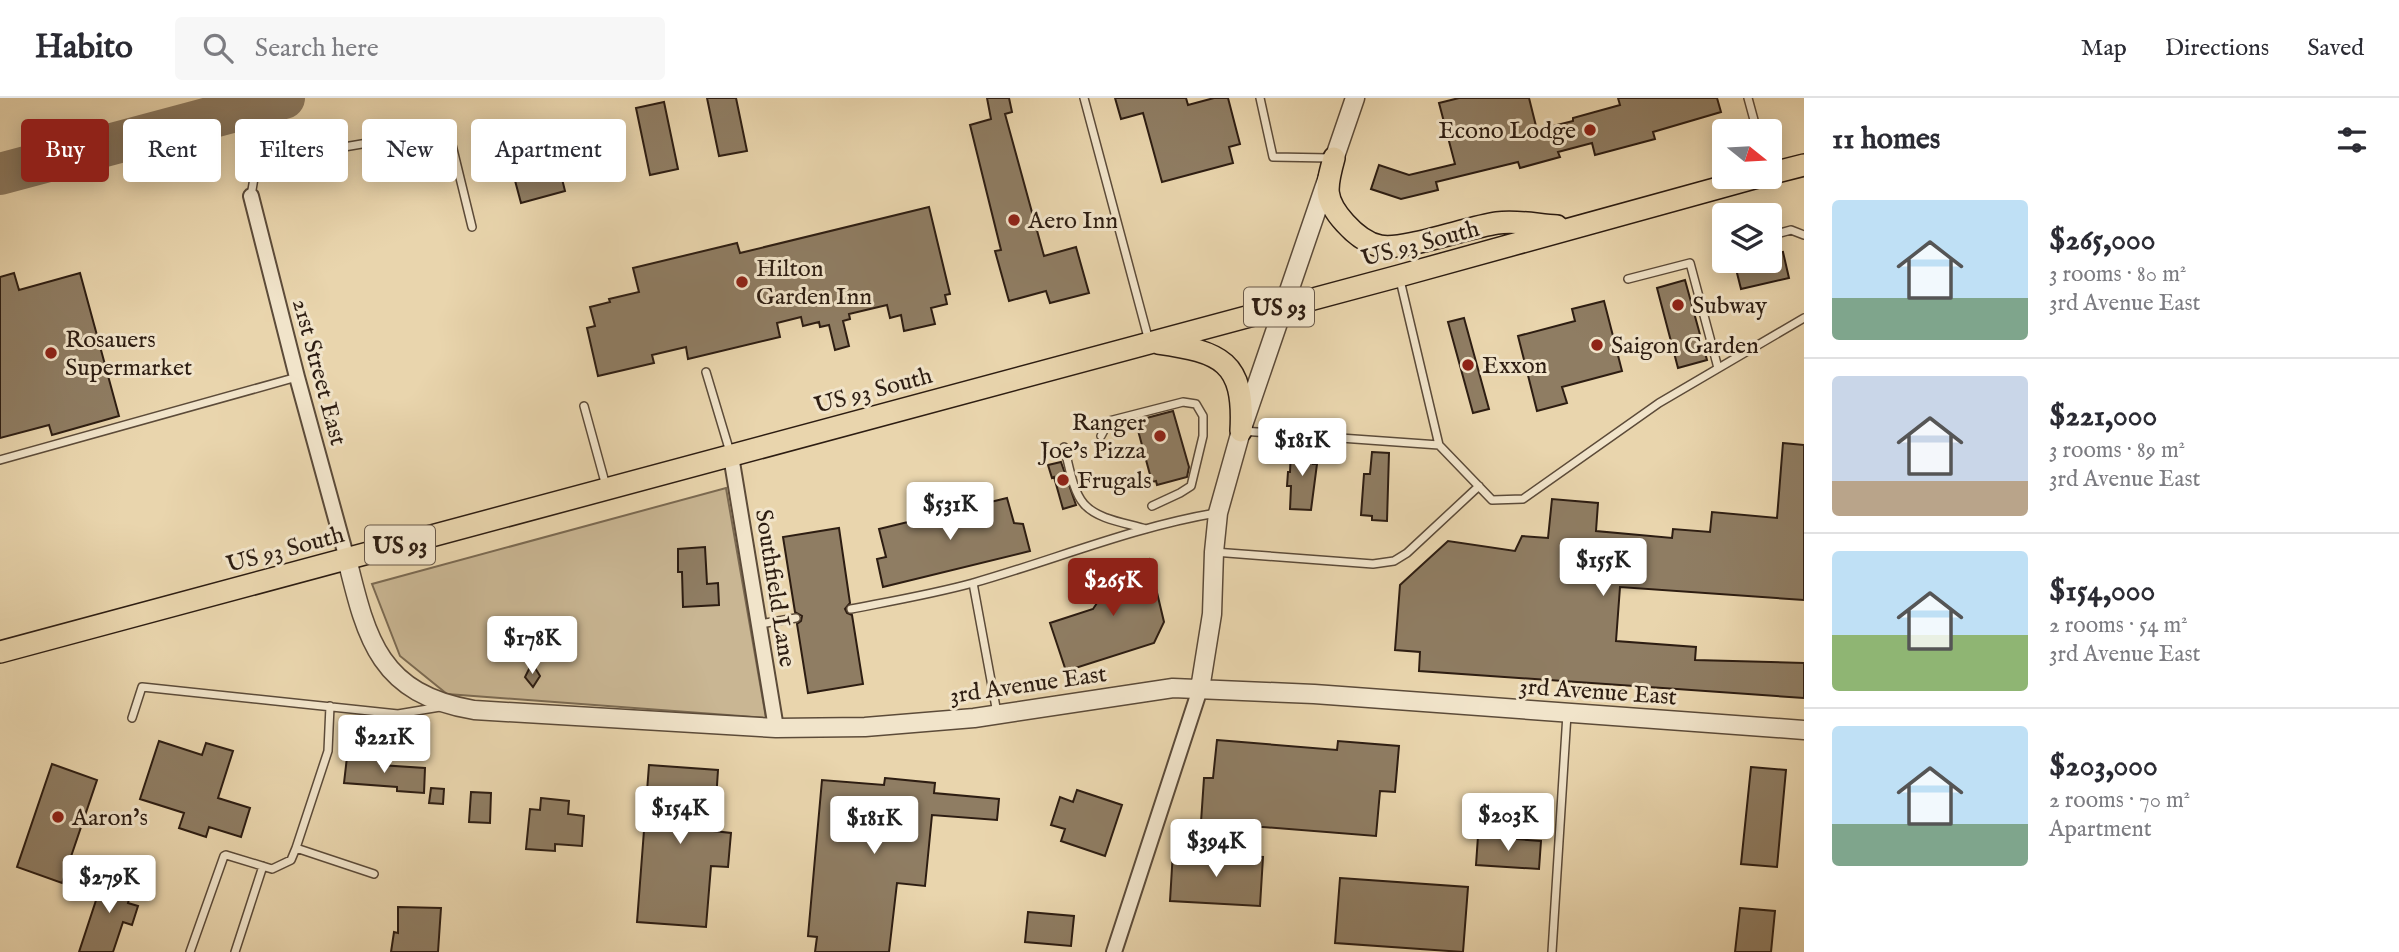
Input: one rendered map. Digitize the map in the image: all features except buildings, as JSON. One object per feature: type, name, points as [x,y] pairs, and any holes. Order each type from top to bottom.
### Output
[{"type":"main road","points":[[1335,158],[1328,183],[1328,198],[1334,211],[1356,234],[1367,242],[1382,247],[1501,222],[1576,228]]},
{"type":"main road","points":[[1782,171],[1804,165]]},
{"type":"main road","name":"US 93 South","points":[[0,652],[1716,189]]},
{"type":"main road","points":[[1149,342],[1195,348],[1213,355],[1228,367],[1243,402],[1241,431]]},
{"type":"street","points":[[1114,952],[1200,689],[1212,614],[1218,513],[1241,431],[1355,98]]},
{"type":"street","name":"21st Street East","points":[[251,196],[347,559]]},
{"type":"street","name":"Southfield Lane","points":[[732,456],[776,728]]},
{"type":"street","name":"3rd Avenue East","points":[[347,559],[360,611],[374,646],[387,666],[406,685],[428,699],[447,706],[487,711],[776,728],[864,727],[997,715],[1172,688],[1314,694],[1804,730]]},
{"type":"lane","points":[[1084,98],[1149,342]]},
{"type":"lane","points":[[1260,98],[1273,158],[1335,158]]},
{"type":"lane","points":[[1748,98],[1754,119]]},
{"type":"lane","points":[[251,196],[254,178],[271,162],[432,132],[446,137],[452,145],[472,227]]},
{"type":"lane","points":[[1782,232],[1791,230],[1804,235]]},
{"type":"lane","points":[[1628,279],[1690,263],[1718,368]]},
{"type":"lane","points":[[1399,276],[1439,445],[1492,500],[1522,499],[1659,403],[1804,317]]},
{"type":"lane","points":[[706,372],[732,456]]},
{"type":"lane","points":[[0,460],[297,377]]},
{"type":"lane","points":[[1101,436],[1110,421],[1183,402],[1196,404],[1202,416],[1203,436],[1191,486],[1152,506]]},
{"type":"lane","points":[[584,406],[607,489]]},
{"type":"lane","points":[[1241,431],[1439,445]]},
{"type":"lane","points":[[1064,447],[1073,482],[1084,505],[1104,517],[1147,529]]},
{"type":"lane","points":[[1214,552],[1373,564],[1394,561],[1407,553],[1479,486]]},
{"type":"lane","points":[[851,609],[973,583],[1177,520],[1218,513]]},
{"type":"lane","points":[[973,583],[997,715]]},
{"type":"lane","points":[[760,624],[796,618]]},
{"type":"lane","points":[[132,718],[142,687],[398,714],[447,706]]},
{"type":"lane","points":[[190,952],[224,856],[272,869],[293,859],[328,751],[330,706]]},
{"type":"lane","points":[[1552,952],[1567,713]]},
{"type":"lane","points":[[296,848],[374,874]]},
{"type":"lane","points":[[235,952],[263,866]]},
{"type":"shaded area","points":[[726,488],[766,718],[447,694],[400,656],[372,584]]},
{"type":"taxiway","points":[[0,174],[284,98]]},
{"type":"place","name":"Econo Lodge","points":[[1590,130]]},
{"type":"place","name":"Aero Inn","points":[[1014,220]]},
{"type":"place","name":"Hilton Garden Inn","points":[[742,282]]},
{"type":"place","name":"Subway","points":[[1678,305]]},
{"type":"place","name":"Saigon Garden","points":[[1597,345]]},
{"type":"place","name":"Rosauers Supermarket","points":[[51,353]]},
{"type":"place","name":"Exxon","points":[[1468,365]]},
{"type":"place","name":"Ranger Joe's Pizza","points":[[1160,436]]},
{"type":"place","name":"Frugals","points":[[1063,480]]},
{"type":"place","name":"Aaron's","points":[[58,817]]}]
